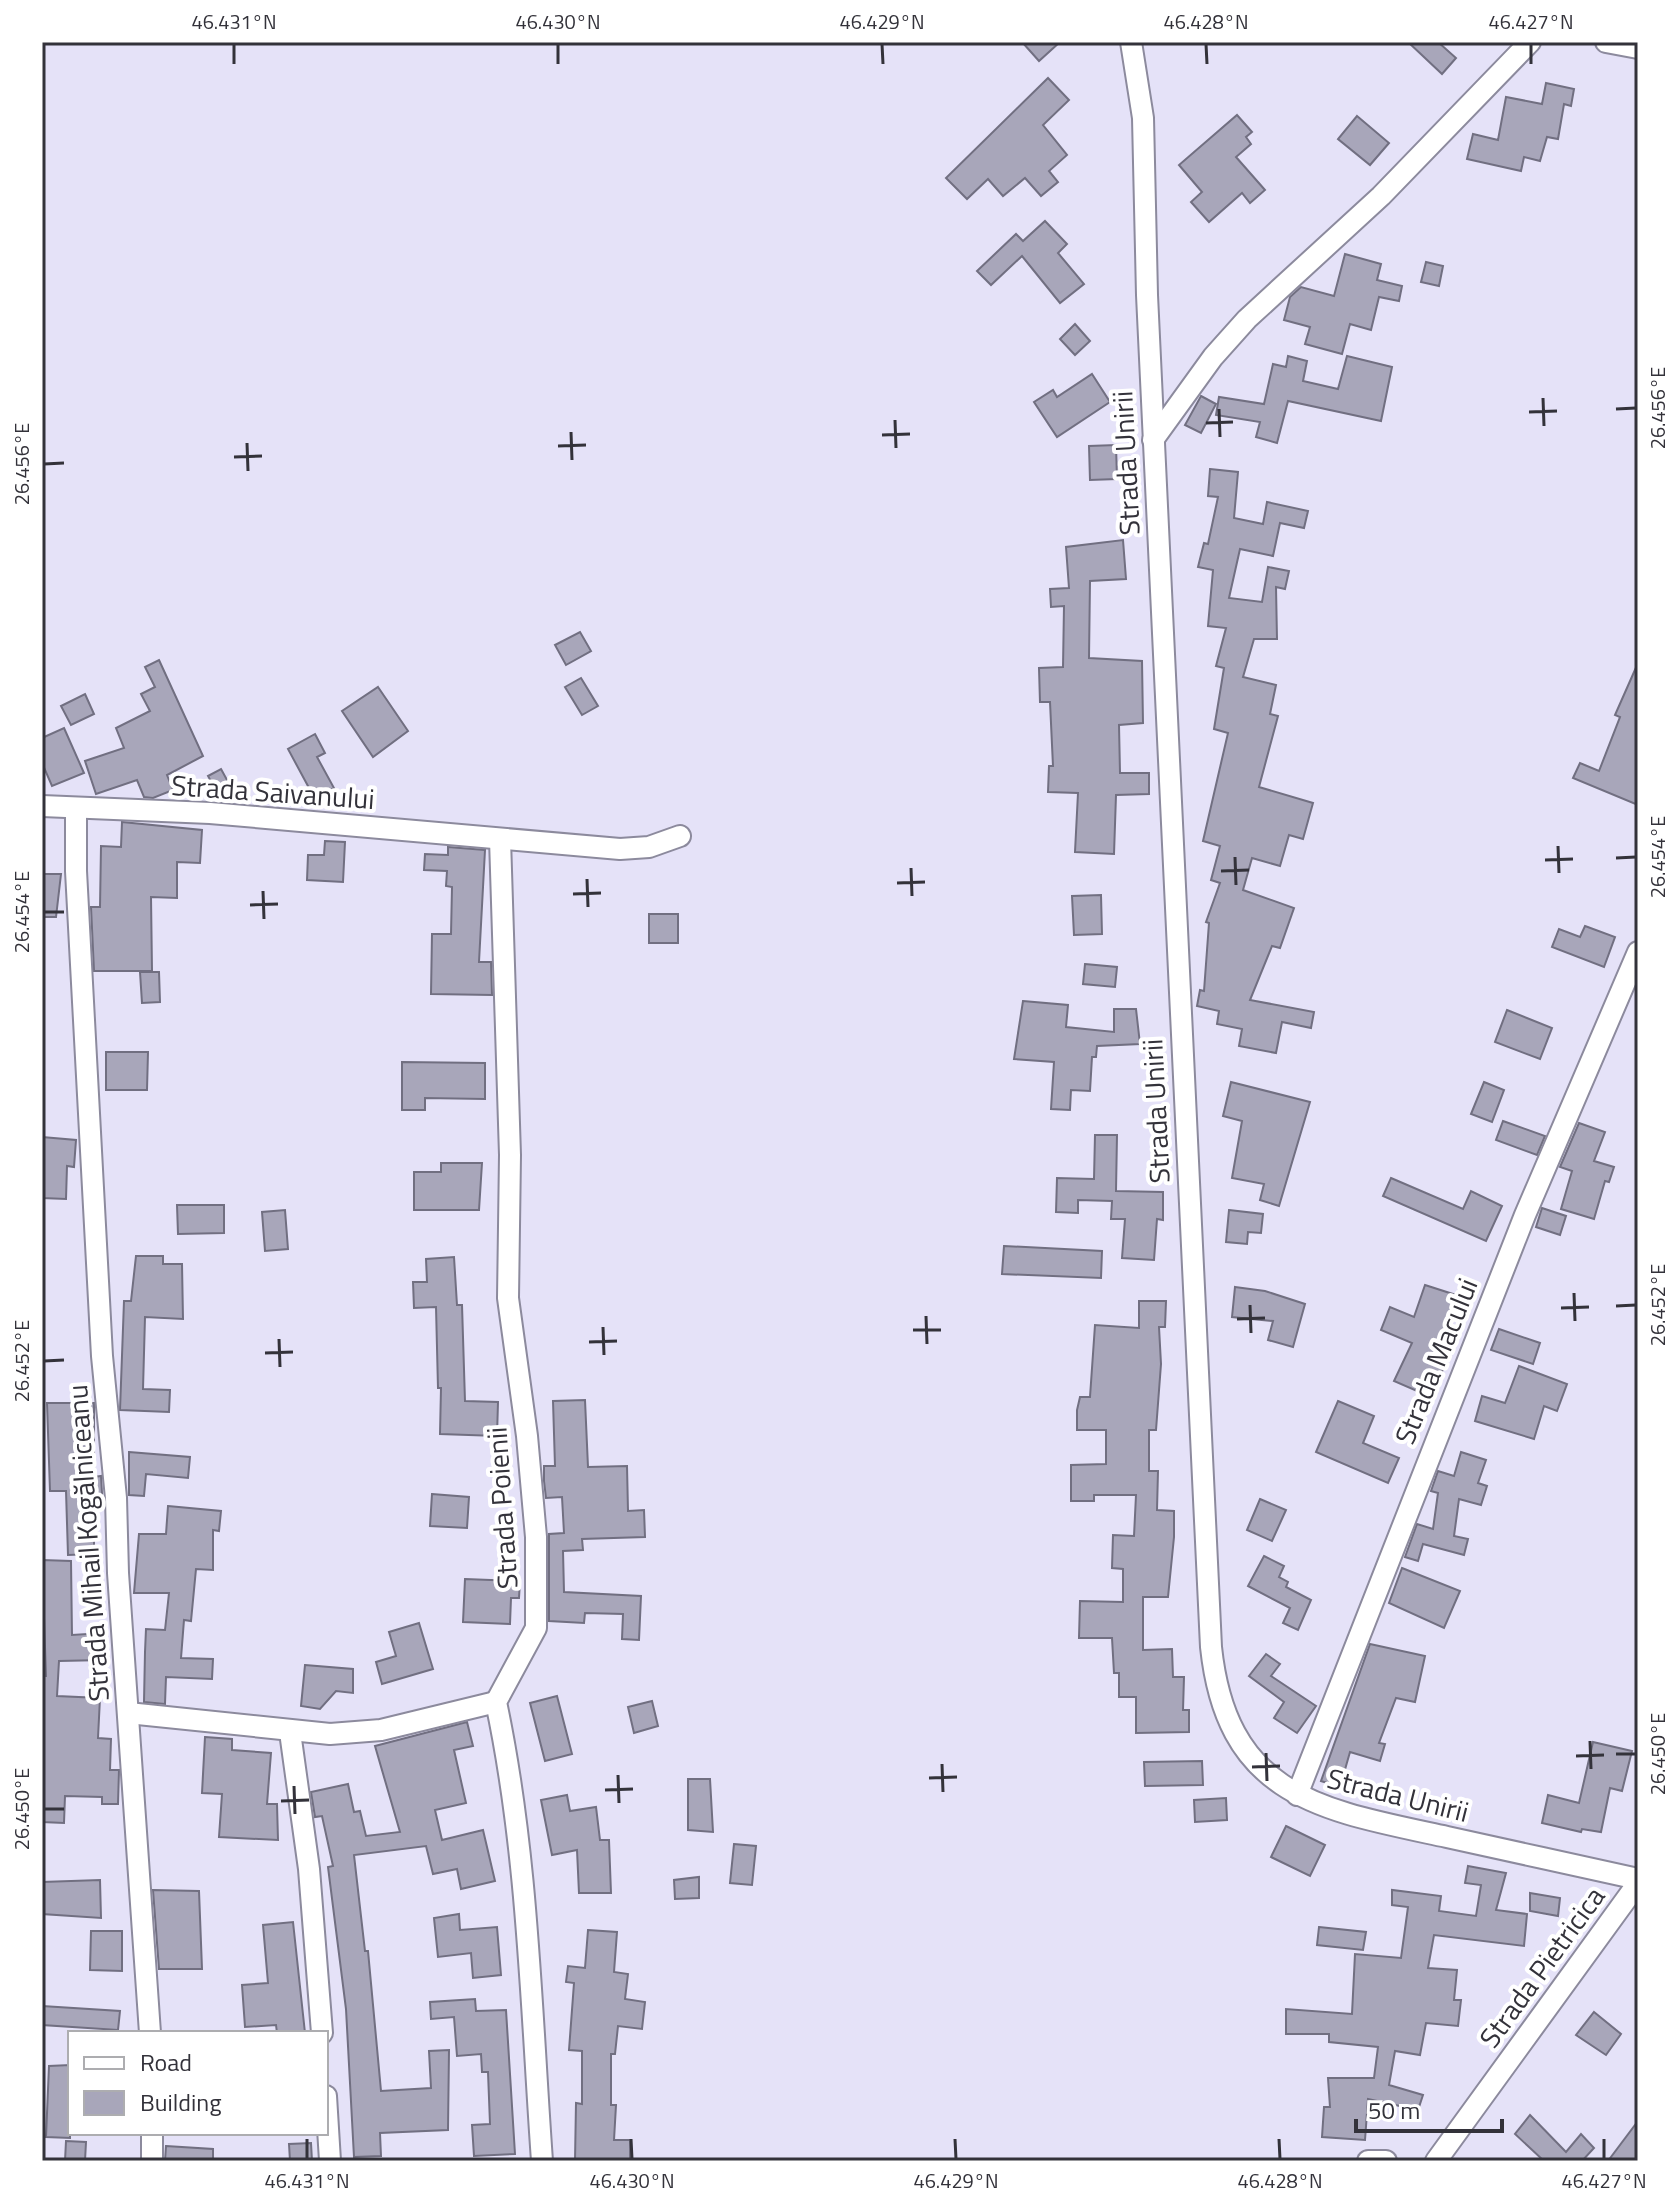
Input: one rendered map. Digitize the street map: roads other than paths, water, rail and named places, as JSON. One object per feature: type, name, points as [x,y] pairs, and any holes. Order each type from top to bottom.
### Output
[{"type":"street","name":"Strada Unirii","points":[[1131,42],[1143,118],[1153,440],[1211,1647],[1222,1706],[1233,1728],[1265,1771],[1297,1795],[1333,1811],[1638,1881]]},
{"type":"street","points":[[1153,440],[1213,357],[1247,319],[1381,196],[1530,42]]},
{"type":"street","points":[[1606,42],[1638,48]]},
{"type":"street","name":"Strada Saivanului","points":[[42,806],[210,813],[620,849],[649,847],[680,836]]},
{"type":"street","name":"Strada Mihail Kogălniceanu","points":[[76,808],[76,871],[102,1356],[116,1498],[150,2031]]},
{"type":"street","name":"Strada Poienii","points":[[496,1702],[536,1628],[536,1537],[527,1436],[508,1298],[510,1155],[500,839]]},
{"type":"street","name":"Strada Macului","points":[[1297,1795],[1525,1215],[1638,952]]},
{"type":"street","points":[[128,1713],[330,1734],[381,1730],[496,1702],[515,1798],[537,2057],[542,2161]]},
{"type":"street","points":[[290,1732],[309,1869],[322,2031]]},
{"type":"street","name":"Strada Pietricica","points":[[1436,2161],[1638,1881]]},
{"type":"street","points":[[328,2128],[330,2161]]},
{"type":"street","points":[[152,2135],[152,2161]]},
{"type":"street","points":[[1368,2161],[1386,2161]]}]
